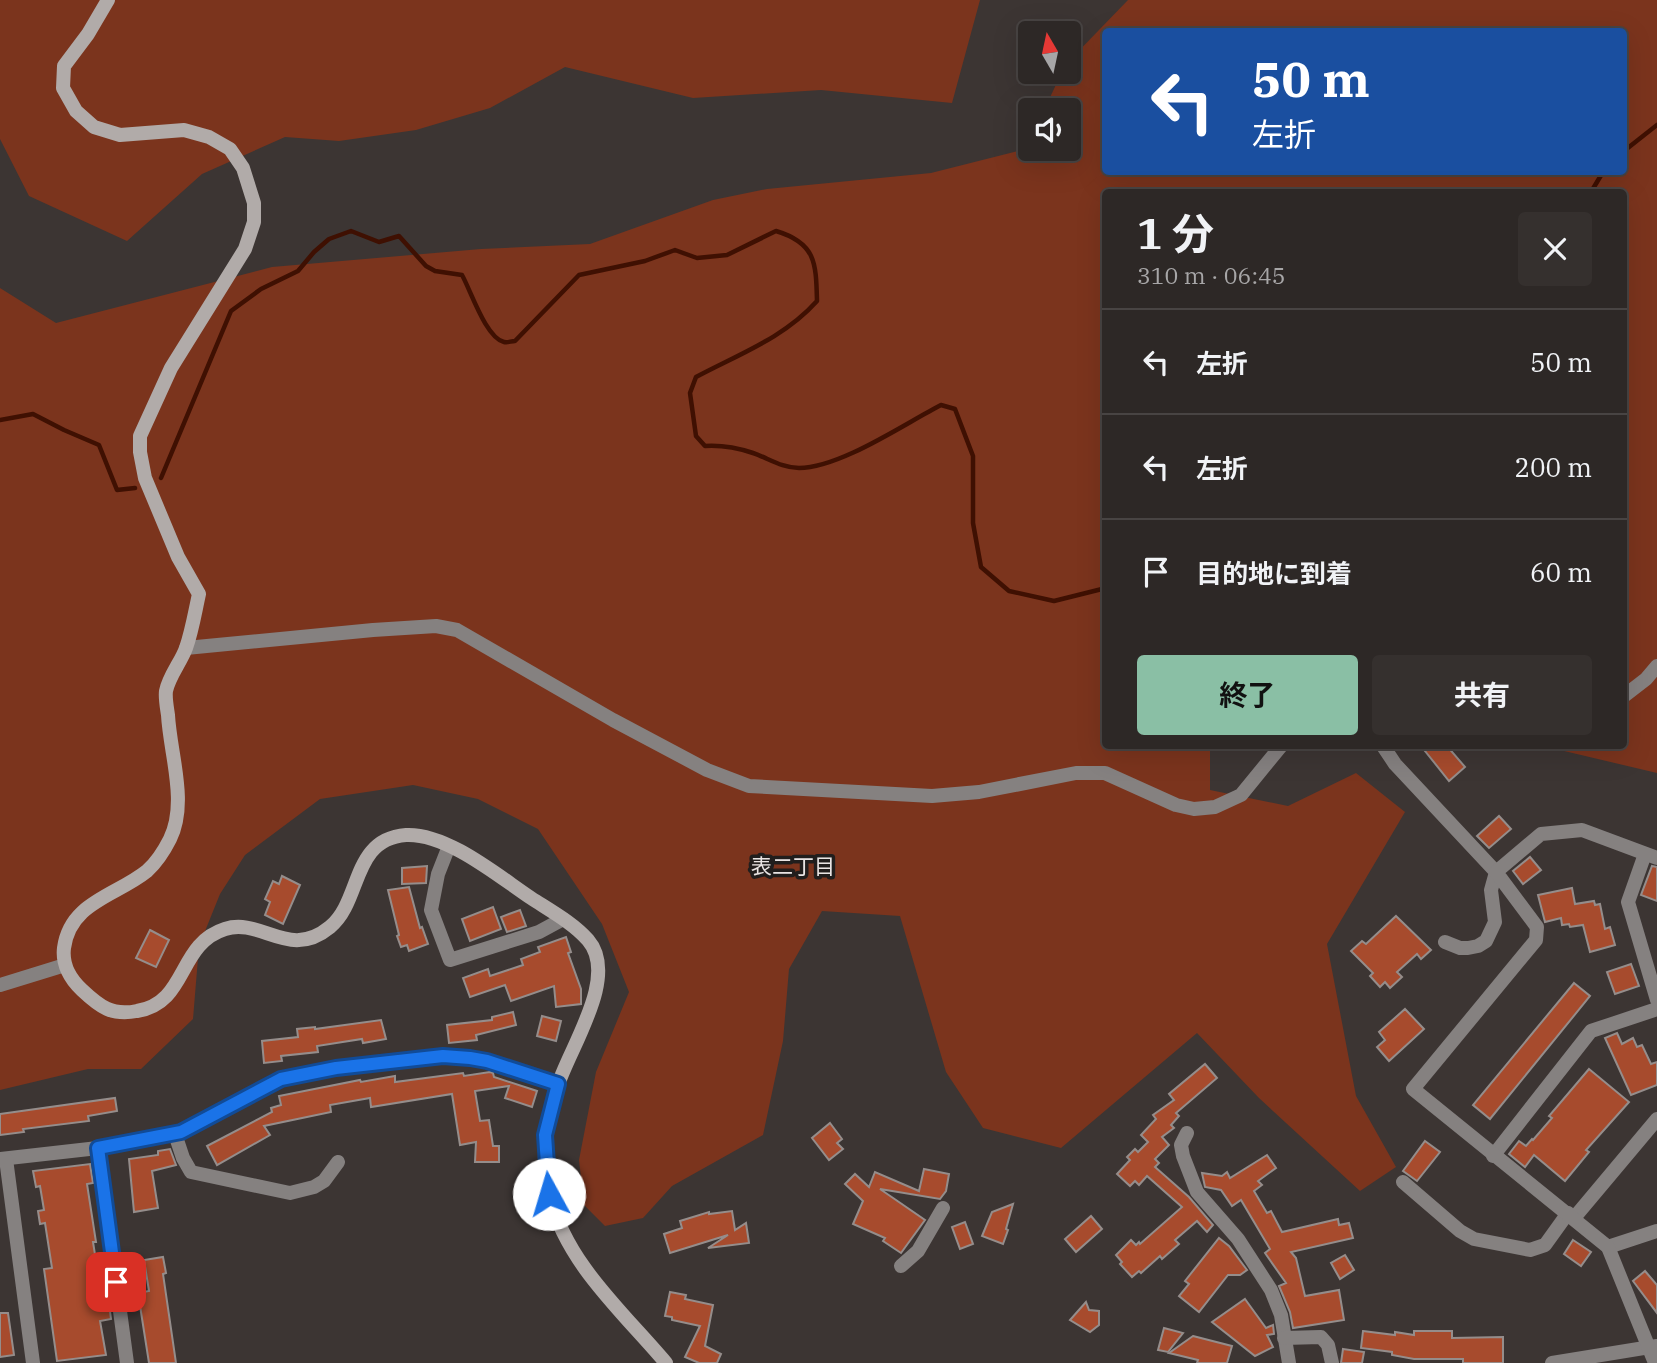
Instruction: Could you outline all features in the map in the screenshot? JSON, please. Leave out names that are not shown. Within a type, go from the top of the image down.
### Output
[{"type":"street","points":[[108,0],[88,34],[64,66],[63,88],[76,111],[94,127],[120,135],[184,130],[209,137],[230,149],[243,169],[254,203],[254,222],[245,249],[171,368],[140,436],[139,452],[145,478],[178,556],[199,594],[186,648],[166,691],[169,736],[177,779],[177,816],[172,835],[159,859],[145,873],[79,913],[67,937],[64,949],[65,965],[77,985],[107,1010],[118,1014],[142,1011],[168,996],[197,946],[219,931],[239,926],[292,941],[323,933],[340,918],[364,860],[384,843],[404,835],[418,836],[462,852],[563,919],[591,943],[597,955],[598,984],[579,1038],[558,1084],[545,1135],[549,1194],[568,1244],[581,1264],[666,1363]]},
{"type":"street","points":[[186,648],[373,630],[436,626],[457,630],[613,720],[707,770],[749,786],[932,796],[979,792],[1076,773],[1105,773],[1176,805],[1194,809],[1215,807],[1241,795],[1279,749]]},
{"type":"street","points":[[1627,694],[1657,666]]},
{"type":"street","points":[[1385,749],[1395,764],[1496,872],[1537,927],[1536,940],[1413,1089],[1608,1247],[1654,1347],[1655,1363]]},
{"type":"street","points":[[1445,942],[1468,948],[1486,941],[1495,922],[1491,890],[1496,872],[1541,834],[1582,830],[1651,856],[1628,902],[1657,1000]]},
{"type":"street","points":[[449,846],[438,874],[431,910],[450,960],[539,932],[563,919]]},
{"type":"street","points":[[0,985],[65,965]]},
{"type":"street","points":[[1493,1156],[1591,1031],[1657,1009]]},
{"type":"street","points":[[33,1363],[3,1159],[98,1148],[175,1134],[281,1079],[336,1068],[443,1056],[487,1061],[558,1084]]},
{"type":"street","points":[[1403,1182],[1460,1231],[1474,1239],[1530,1250],[1545,1245],[1657,1119]]},
{"type":"street","points":[[1187,1133],[1181,1145],[1197,1192],[1259,1268],[1277,1303],[1289,1363]]},
{"type":"street","points":[[175,1134],[191,1172],[290,1193],[314,1187],[324,1181],[338,1163]]},
{"type":"street","points":[[98,1148],[127,1363]]},
{"type":"street","points":[[901,1266],[918,1251],[943,1208]]},
{"type":"street","points":[[1608,1247],[1657,1231]]},
{"type":"street","points":[[1284,1338],[1321,1337],[1328,1345],[1332,1363]]},
{"type":"street","points":[[1552,1363],[1654,1347]]},
{"type":"shaded area","points":[[0,0],[980,0],[952,103],[821,90],[693,98],[565,67],[490,108],[416,130],[339,141],[285,137],[202,174],[127,241],[29,196],[0,139]]},
{"type":"shaded area","points":[[1128,0],[1657,0],[1657,773],[1556,749],[1627,749],[1627,189],[1102,189],[1102,749],[1210,749],[1210,790],[1288,806],[1356,773],[1405,812],[1327,944],[1356,1096],[1396,1167],[1360,1191],[1259,1098],[1197,1033],[1061,1148],[983,1128],[946,1072],[900,916],[822,911],[789,969],[783,1041],[763,1135],[672,1186],[643,1218],[605,1226],[584,1205],[579,1160],[596,1072],[629,992],[602,924],[538,829],[478,799],[413,785],[320,799],[245,855],[220,894],[199,946],[193,1019],[141,1069],[88,1069],[0,1090],[0,288],[56,323],[272,267],[481,249],[590,244],[713,200],[767,189],[931,173],[1018,151],[1018,161],[1081,161],[1081,98],[1050,98],[1056,84],[1082,84],[1082,48]]},
{"type":"building","points":[[1423,749],[1450,749],[1465,767],[1449,781]]},
{"type":"building","points":[[1499,816],[1511,829],[1489,848],[1477,836]]},
{"type":"building","points":[[1530,857],[1541,870],[1523,884],[1513,871]]},
{"type":"building","points":[[427,866],[426,883],[402,884],[402,868]]},
{"type":"building","points":[[1652,866],[1657,867],[1657,901],[1641,895]]},
{"type":"building","points":[[282,876],[300,885],[283,924],[265,915],[270,902],[265,899],[273,881],[279,884]]},
{"type":"building","points":[[409,887],[420,928],[422,927],[428,944],[409,951],[407,945],[401,947],[397,936],[399,935],[388,890]]},
{"type":"building","points":[[1572,888],[1575,904],[1594,901],[1595,905],[1600,904],[1605,929],[1610,927],[1615,945],[1590,952],[1583,925],[1562,925],[1561,918],[1545,922],[1538,895]]},
{"type":"building","points":[[493,907],[501,929],[470,941],[462,919]]},
{"type":"building","points":[[520,910],[526,926],[507,932],[501,917]]},
{"type":"building","points":[[1396,916],[1431,950],[1421,959],[1417,954],[1397,972],[1402,977],[1390,988],[1385,982],[1380,987],[1370,976],[1373,973],[1351,951],[1362,941],[1366,944]]},
{"type":"building","points":[[150,930],[169,940],[156,967],[136,958]]},
{"type":"building","points":[[566,937],[571,952],[568,953],[581,989],[581,1004],[556,1007],[554,986],[511,1001],[505,985],[470,997],[463,978],[488,969],[490,976],[523,965],[521,959],[540,952],[538,947]]},
{"type":"building","points":[[1631,964],[1639,986],[1615,994],[1607,972]]},
{"type":"building","points":[[1574,983],[1590,996],[1490,1119],[1473,1105]]},
{"type":"building","points":[[1405,1009],[1424,1029],[1389,1061],[1377,1047],[1385,1040],[1379,1032]]},
{"type":"building","points":[[513,1012],[516,1025],[476,1035],[477,1040],[449,1043],[447,1025],[492,1020],[492,1017]]},
{"type":"building","points":[[542,1016],[561,1021],[556,1041],[537,1036]]},
{"type":"building","points":[[381,1020],[386,1039],[363,1043],[362,1039],[317,1046],[318,1052],[281,1056],[282,1061],[264,1063],[262,1041],[298,1037],[297,1029]]},
{"type":"building","points":[[1617,1033],[1622,1044],[1633,1038],[1637,1047],[1642,1045],[1651,1064],[1657,1062],[1657,1085],[1631,1095],[1605,1038]]},
{"type":"building","points":[[1205,1064],[1217,1078],[1176,1113],[1179,1116],[1171,1125],[1174,1128],[1162,1137],[1169,1145],[1155,1159],[1159,1163],[1155,1167],[1189,1197],[1213,1225],[1207,1232],[1197,1221],[1175,1240],[1179,1244],[1162,1259],[1160,1256],[1141,1273],[1139,1271],[1132,1277],[1116,1255],[1131,1240],[1136,1245],[1139,1242],[1140,1244],[1182,1207],[1147,1176],[1139,1185],[1135,1181],[1130,1186],[1117,1174],[1130,1160],[1127,1157],[1135,1149],[1138,1152],[1148,1142],[1141,1135],[1156,1119],[1153,1115],[1174,1100],[1169,1094]]},
{"type":"building","points":[[1589,1069],[1629,1102],[1586,1150],[1589,1152],[1565,1181],[1534,1155],[1525,1167],[1509,1154],[1519,1141],[1526,1146],[1533,1140],[1552,1118],[1549,1116]]},
{"type":"building","points":[[490,1072],[494,1077],[537,1091],[532,1107],[505,1098],[509,1086],[475,1091],[480,1121],[489,1120],[493,1146],[499,1146],[499,1162],[475,1162],[476,1142],[460,1145],[452,1094],[371,1107],[370,1098],[330,1105],[331,1112],[264,1126],[270,1135],[217,1165],[207,1146],[272,1112],[271,1108],[281,1105],[279,1096],[395,1076],[395,1082]]},
{"type":"building","points":[[115,1098],[117,1111],[88,1116],[89,1121],[23,1129],[24,1132],[0,1135],[0,1114]]},
{"type":"building","points":[[830,1123],[842,1139],[837,1143],[843,1149],[829,1160],[812,1138]]},
{"type":"building","points":[[1425,1141],[1440,1152],[1417,1181],[1403,1171]]},
{"type":"building","points":[[170,1149],[176,1165],[152,1171],[158,1208],[134,1212],[129,1159],[158,1155],[158,1151]]},
{"type":"building","points":[[1267,1155],[1276,1168],[1258,1181],[1262,1185],[1254,1191],[1267,1213],[1271,1211],[1282,1232],[1338,1219],[1339,1225],[1349,1223],[1353,1238],[1291,1252],[1296,1258],[1305,1296],[1339,1290],[1344,1320],[1293,1328],[1290,1312],[1279,1286],[1286,1283],[1265,1253],[1270,1249],[1241,1200],[1232,1206],[1221,1190],[1205,1187],[1202,1173],[1222,1176],[1227,1172],[1230,1178]]},
{"type":"building","points":[[90,1164],[93,1183],[87,1184],[96,1242],[93,1242],[97,1267],[104,1266],[111,1319],[100,1321],[106,1355],[57,1361],[44,1269],[52,1268],[45,1223],[40,1224],[38,1211],[44,1210],[40,1186],[36,1187],[33,1171]]},
{"type":"building","points":[[924,1169],[949,1174],[946,1191],[940,1199],[880,1189],[925,1220],[901,1253],[883,1241],[885,1238],[853,1224],[863,1201],[845,1184],[855,1174],[869,1187],[875,1172],[919,1191]]},
{"type":"building","points":[[1013,1204],[1003,1244],[982,1236],[992,1212]]},
{"type":"building","points":[[732,1211],[735,1230],[746,1223],[749,1243],[708,1248],[728,1235],[670,1253],[664,1234],[682,1228],[680,1221],[709,1212]]},
{"type":"building","points":[[1091,1216],[1102,1229],[1076,1252],[1065,1239]]},
{"type":"building","points":[[965,1222],[973,1244],[960,1249],[952,1227]]},
{"type":"building","points":[[1219,1238],[1229,1246],[1247,1270],[1240,1275],[1228,1275],[1199,1312],[1179,1296],[1189,1284],[1185,1281]]},
{"type":"building","points":[[1573,1240],[1591,1252],[1581,1266],[1564,1254]]},
{"type":"building","points":[[1345,1255],[1354,1270],[1340,1279],[1331,1263]]},
{"type":"building","points":[[163,1257],[176,1363],[149,1363],[138,1293],[149,1291],[144,1260]]},
{"type":"building","points":[[1645,1271],[1657,1285],[1657,1313],[1633,1281]]},
{"type":"building","points":[[670,1292],[686,1295],[685,1299],[713,1305],[705,1346],[721,1354],[717,1363],[699,1363],[685,1357],[700,1326],[665,1316]]},
{"type":"building","points":[[1245,1299],[1266,1328],[1273,1325],[1274,1334],[1267,1335],[1273,1347],[1255,1356],[1212,1322]]},
{"type":"building","points":[[1086,1302],[1089,1310],[1099,1311],[1099,1325],[1090,1332],[1070,1320]]},
{"type":"building","points":[[0,1313],[8,1313],[14,1355],[0,1357]]},
{"type":"building","points":[[1164,1328],[1183,1333],[1168,1352],[1158,1350]]},
{"type":"building","points":[[1363,1331],[1414,1335],[1414,1331],[1452,1331],[1452,1338],[1503,1337],[1503,1363],[1463,1363],[1463,1359],[1414,1359],[1392,1355],[1392,1352],[1361,1348]]},
{"type":"building","points":[[1193,1336],[1232,1346],[1227,1363],[1197,1363],[1198,1360],[1169,1353]]},
{"type":"building","points":[[1343,1349],[1364,1352],[1362,1363],[1341,1363]]},
{"type":"waterway","points":[[1627,149],[1657,125]]},
{"type":"waterway","points":[[1593,189],[1601,175]]},
{"type":"waterway","points":[[161,478],[231,311],[261,289],[298,271],[329,239],[351,231],[379,242],[399,236],[426,266],[435,271],[462,275],[491,332],[497,339],[507,342],[515,341],[579,275],[645,261],[675,250],[697,258],[727,255],[776,231],[799,242],[811,256],[816,276],[817,301],[776,335],[696,377],[690,393],[696,436],[705,446],[741,450],[793,468],[815,466],[852,453],[941,405],[955,409],[973,456],[973,523],[981,567],[1009,591],[1054,601],[1102,589]]},
{"type":"waterway","points":[[0,420],[33,414],[99,445],[117,490],[135,488]]},
{"type":"district","name":"表二丁目","points":[[793,867]]},
{"type":"route","points":[[116,1282],[98,1148],[181,1132],[231,1103],[281,1079],[336,1068],[443,1056],[487,1061],[558,1084],[544,1147],[549,1194]]}]
